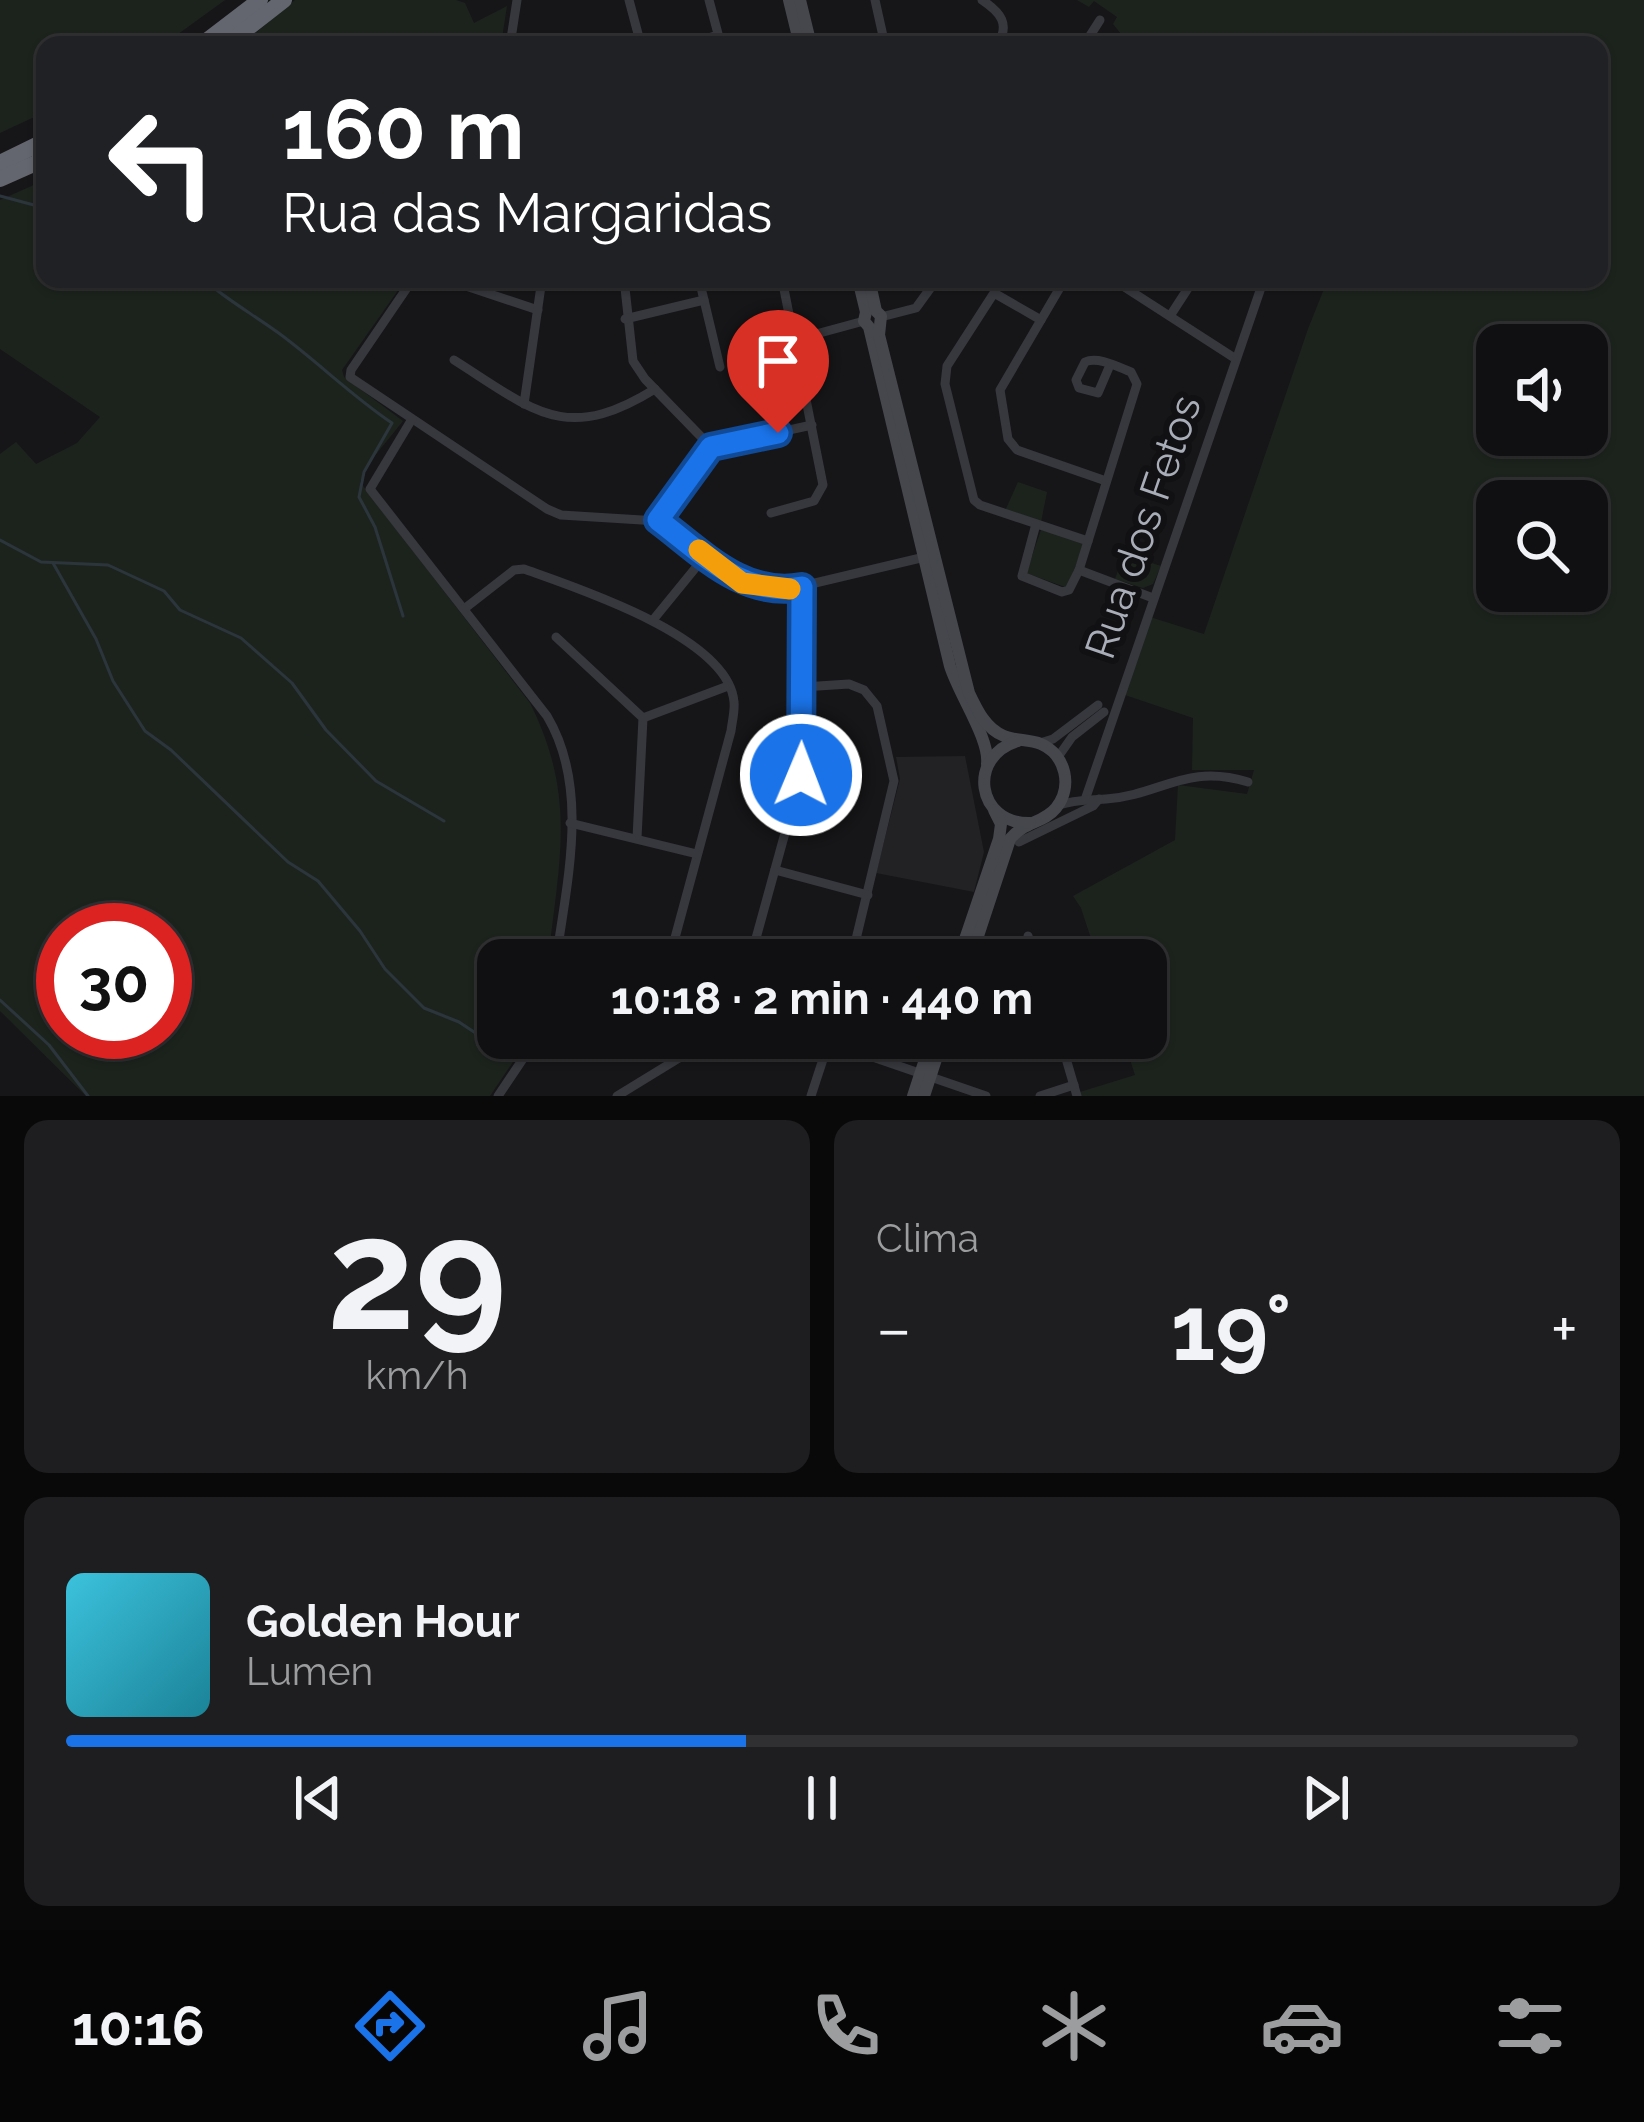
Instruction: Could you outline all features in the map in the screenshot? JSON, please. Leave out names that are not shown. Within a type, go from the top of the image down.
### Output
[{"type":"highway","points":[[213,36],[260,0]]},
{"type":"highway","points":[[238,36],[284,0]]},
{"type":"highway","points":[[0,163],[36,145]]},
{"type":"highway","points":[[0,179],[36,163]]},
{"type":"main road","points":[[790,0],[798,36]]},
{"type":"main road","points":[[800,0],[809,36]]},
{"type":"main road","points":[[861,288],[929,556],[977,711],[1004,736],[1032,741],[1058,757],[1066,781],[1059,805],[1010,839],[977,939]]},
{"type":"main road","points":[[869,288],[872,319]]},
{"type":"main road","points":[[929,556],[950,666],[988,750],[983,788],[1001,831],[965,939]]},
{"type":"main road","points":[[986,764],[1002,746],[1032,741]]},
{"type":"main road","points":[[994,810],[1011,821],[1031,823]]},
{"type":"main road","points":[[924,1096],[928,1059]]},
{"type":"main road","points":[[913,1096],[933,1059]]},
{"type":"street","points":[[511,36],[517,0]]},
{"type":"street","points":[[629,0],[639,36]]},
{"type":"street","points":[[710,0],[718,36]]},
{"type":"street","points":[[875,0],[883,36]]},
{"type":"street","points":[[982,0],[997,10],[1002,36]]},
{"type":"street","points":[[1090,36],[1100,20]]},
{"type":"street","points":[[407,288],[350,376],[561,515],[658,520],[742,583],[764,588],[802,587],[929,556]]},
{"type":"street","points":[[473,288],[538,310]]},
{"type":"street","points":[[524,404],[541,288]]},
{"type":"street","points":[[624,288],[633,361],[711,447]]},
{"type":"street","points":[[701,288],[720,367]]},
{"type":"street","points":[[771,513],[808,503],[821,493],[784,288]]},
{"type":"street","points":[[794,340],[920,304],[931,288]]},
{"type":"street","points":[[1060,288],[1000,390],[1008,439],[1017,450],[1106,481]]},
{"type":"street","points":[[1126,288],[1236,359]]},
{"type":"street","points":[[1169,316],[1188,288]]},
{"type":"street","name":"Rua dos Fetos","points":[[1086,797],[1261,288]]},
{"type":"street","points":[[1041,320],[994,293],[945,373],[974,500],[1088,541]]},
{"type":"street","points":[[625,319],[704,299]]},
{"type":"street","points":[[454,360],[550,416],[594,418],[624,408],[655,389]]},
{"type":"street","points":[[1036,524],[1020,569],[1023,578],[1065,592],[1072,588],[1079,570],[1137,384],[1131,373],[1110,364]]},
{"type":"street","points":[[412,419],[370,489],[547,716],[564,745],[572,784],[558,939]]},
{"type":"street","points":[[658,520],[711,447],[812,425]]},
{"type":"street","points":[[652,620],[706,555]]},
{"type":"street","points":[[464,609],[514,569],[524,569],[652,620],[710,659],[728,686],[735,699],[731,730],[675,939]]},
{"type":"street","points":[[1079,570],[1153,598]]},
{"type":"street","points":[[756,939],[801,775],[802,587]]},
{"type":"street","points":[[556,638],[643,718]]},
{"type":"street","points":[[802,687],[848,684],[863,690],[877,706],[894,781],[856,939]]},
{"type":"street","points":[[643,718],[728,686]]},
{"type":"street","name":"Rua dos Fetos","points":[[1032,741],[1053,739],[1101,709],[1058,757]]},
{"type":"street","points":[[637,838],[643,718]]},
{"type":"street","points":[[1059,805],[1216,774],[1247,782]]},
{"type":"street","points":[[1066,781],[1086,797]]},
{"type":"street","points":[[1019,842],[1083,812],[1099,799]]},
{"type":"street","points":[[570,824],[697,854]]},
{"type":"street","points":[[775,870],[868,895]]},
{"type":"street","points":[[498,1096],[523,1059]]},
{"type":"street","points":[[616,1096],[638,1086],[671,1059]]},
{"type":"street","points":[[812,1096],[824,1059]]},
{"type":"street","points":[[884,1059],[986,1096]]},
{"type":"street","points":[[1040,1096],[1076,1091],[1066,1059]]},
{"type":"shaded area","points":[[0,0],[225,0],[175,36],[36,36],[36,116],[0,133]]},
{"type":"shaded area","points":[[295,0],[456,0],[465,3],[474,23],[507,6],[502,36],[252,36]]},
{"type":"shaded area","points":[[1077,0],[1644,0],[1644,1096],[1081,1096],[1080,1092],[1135,1075],[1130,1059],[1167,1059],[1167,939],[1091,939],[1073,896],[1175,840],[1178,785],[1247,794],[1254,770],[1192,770],[1193,718],[1125,695],[1150,617],[1204,634],[1324,288],[1608,288],[1608,36],[1123,36],[1113,24],[1117,17],[1094,1],[1089,7]]},
{"type":"shaded area","points":[[36,184],[36,288],[400,288],[342,370],[344,377],[403,421],[360,482],[530,703],[545,737],[559,800],[560,860],[551,939],[477,939],[477,1059],[515,1059],[490,1096],[86,1096],[49,1059],[192,1059],[192,903],[36,903],[36,1047],[0,1011],[0,454],[16,442],[36,464],[77,443],[100,417],[0,349],[0,200]]},
{"type":"shaded area","points":[[1018,482],[1047,492],[1041,522],[1005,511]]},
{"type":"shaded area","points":[[1041,530],[1080,540],[1083,545],[1065,587],[1026,573]]},
{"type":"shaded area","points":[[1124,554],[1161,566],[1153,584],[1143,588],[1115,579]]},
{"type":"shaded area","points":[[965,756],[984,852],[974,892],[876,873],[900,779],[896,757]]},
{"type":"waterway","points":[[0,196],[36,206]]},
{"type":"waterway","points":[[214,288],[392,423],[364,472],[359,497],[375,527],[403,616]]},
{"type":"waterway","points":[[0,540],[41,562],[108,565],[164,591],[180,610],[241,638],[292,683],[326,730],[376,781],[444,821]]},
{"type":"waterway","points":[[53,563],[96,639],[113,681],[145,731],[288,862],[318,881],[385,969],[424,1008],[477,1034]]},
{"type":"waterway","points":[[0,1000],[49,1045],[88,1096]]},
{"type":"slow traffic","points":[[699,550],[742,583],[790,589]]},
{"type":"route","points":[[778,433],[711,447],[658,520],[742,583],[802,587],[801,775]]}]
